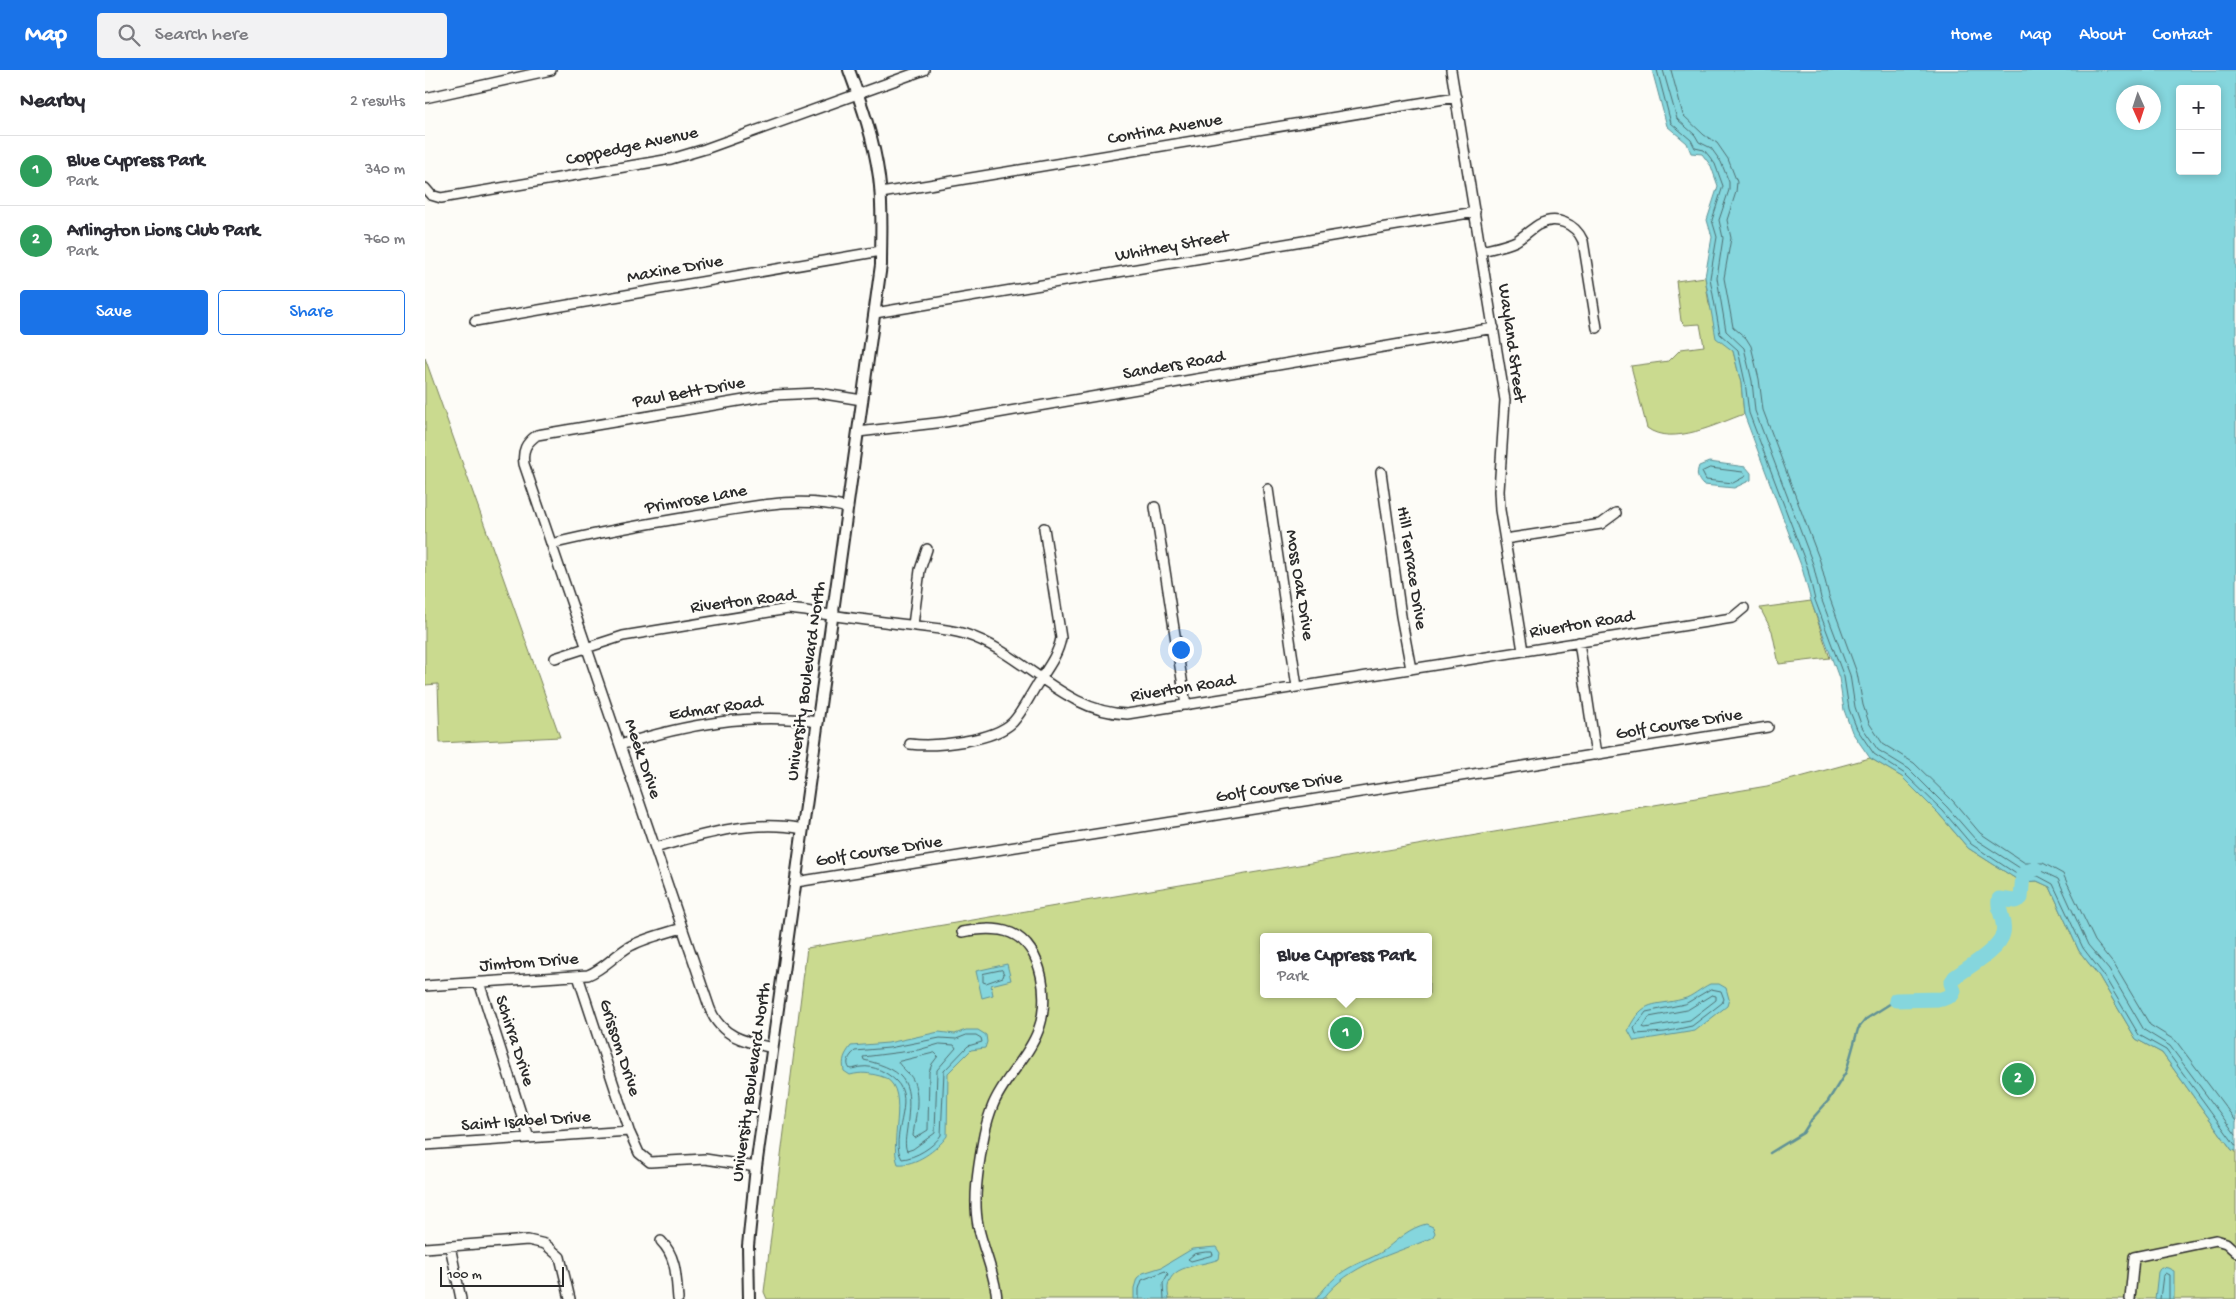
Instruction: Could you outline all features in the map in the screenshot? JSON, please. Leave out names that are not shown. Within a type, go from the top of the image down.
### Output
[{"type":"street","points":[[425,98],[551,70]]},
{"type":"street","name":"University Boulevard North","points":[[749,1299],[747,1246],[756,1167],[875,313],[881,251],[881,193],[873,142],[849,70]]},
{"type":"street","name":"Coppedge Avenue","points":[[426,190],[441,198],[671,159],[858,95],[924,70]]},
{"type":"street","name":"Wayland Street","points":[[1451,70],[1505,400],[1499,491],[1523,651]]},
{"type":"street","name":"Contina Avenue","points":[[881,193],[1456,97]]},
{"type":"street","name":"Whitney Street","points":[[875,313],[1475,212]]},
{"type":"street","points":[[1482,251],[1511,243],[1543,222],[1553,220],[1569,224],[1577,230],[1583,241],[1597,328]]},
{"type":"street","name":"Maxine Drive","points":[[475,321],[881,251]]},
{"type":"street","name":"Sanders Road","points":[[858,432],[945,422],[1494,328]]},
{"type":"street","name":"Paul Bett Drive","points":[[526,445],[537,435],[774,395],[818,394],[862,400]]},
{"type":"street","name":"Meek Drive","points":[[526,445],[523,453],[524,464],[709,1008],[716,1022],[739,1040],[773,1048]]},
{"type":"street","name":"Hill Terrace Drive","points":[[1381,472],[1401,616],[1411,669]]},
{"type":"street","name":"Moss Oak Drive","points":[[1268,489],[1297,687]]},
{"type":"street","name":"Primrose Lane","points":[[551,544],[670,520],[773,503],[813,502],[848,508]]},
{"type":"street","points":[[1155,506],[1186,705]]},
{"type":"street","points":[[1505,539],[1601,524],[1616,513]]},
{"type":"street","points":[[910,744],[935,745],[989,736],[1001,731],[1015,719],[1041,678],[1059,648],[1061,638],[1044,528]]},
{"type":"street","points":[[913,625],[920,570],[927,548]]},
{"type":"street","name":"Riverton Road","points":[[555,658],[641,632],[788,610],[944,629],[979,639],[1011,657],[1070,697],[1103,711],[1118,714],[1136,714],[1731,618],[1744,608]]},
{"type":"street","points":[[1579,642],[1596,755]]},
{"type":"street","name":"Edmar Road","points":[[620,745],[683,728],[739,719],[783,718],[818,722]]},
{"type":"street","name":"Golf Course Drive","points":[[796,882],[1768,727]]},
{"type":"street","points":[[655,848],[726,829],[746,826],[784,826],[803,829]]},
{"type":"street","name":"Jimtom Drive","points":[[425,986],[578,976],[595,972],[627,948],[643,940],[682,928]]},
{"type":"street","points":[[962,932],[991,929],[1012,934],[1032,953],[1043,980],[1045,998],[1044,1013],[1038,1032],[993,1104],[981,1154],[976,1189],[976,1211],[997,1299]]},
{"type":"street","name":"Grissom Drive","points":[[578,976],[629,1131],[639,1153],[650,1162],[705,1159],[756,1167]]},
{"type":"street","name":"Schirra Drive","points":[[479,982],[529,1138]]},
{"type":"street","name":"Saint Isabel Drive","points":[[425,1145],[629,1131]]},
{"type":"street","points":[[425,1248],[528,1240],[545,1244],[553,1248],[560,1257],[571,1299]]},
{"type":"street","points":[[2130,1299],[2134,1258],[2216,1240],[2227,1243],[2236,1252]]},
{"type":"street","points":[[661,1241],[674,1261],[678,1299]]},
{"type":"street","points":[[450,1246],[461,1299]]},
{"type":"green space","points":[[1705,277],[1709,304],[1733,351],[1741,383],[1744,414],[1695,432],[1669,435],[1657,433],[1647,428],[1631,366],[1669,361],[1681,349],[1704,346],[1700,324],[1685,325],[1681,321],[1676,281]]},
{"type":"green space","points":[[425,358],[560,737],[440,743],[438,684],[425,685]]},
{"type":"green space","points":[[1811,601],[1830,658],[1779,664],[1772,631],[1760,608]]},
{"type":"green space","points":[[1870,758],[1902,777],[1939,814],[1968,848],[2021,882],[2037,881],[2050,887],[2079,951],[2099,976],[2136,1039],[2162,1053],[2232,1150],[2236,1151],[2236,1299],[767,1299],[764,1292],[807,948],[1767,786]]},
{"type":"water","points":[[1652,70],[2236,70],[2236,1151],[2232,1150],[2162,1053],[2136,1039],[2099,976],[2079,951],[2050,887],[2037,881],[2021,882],[1968,848],[1939,814],[1902,777],[1870,758],[1852,732],[1844,710],[1839,678],[1811,601],[1802,568],[1744,414],[1741,383],[1733,351],[1716,338],[1705,277],[1712,237],[1707,220],[1718,186],[1711,166],[1702,154],[1691,153],[1687,143],[1667,126]]},
{"type":"water","points":[[1709,462],[1746,467],[1751,473],[1751,480],[1734,488],[1703,485],[1699,481],[1698,469],[1699,466]]},
{"type":"water","points":[[1007,964],[1011,980],[991,985],[993,995],[982,998],[976,971]]},
{"type":"water","points":[[1710,984],[1719,984],[1726,988],[1729,999],[1727,1006],[1695,1031],[1634,1041],[1628,1030],[1639,1013],[1645,1008],[1686,998]]},
{"type":"water","points":[[966,1030],[978,1030],[986,1035],[987,1042],[985,1048],[971,1050],[948,1073],[947,1136],[938,1147],[918,1160],[898,1164],[896,1141],[898,1101],[895,1090],[890,1081],[880,1076],[865,1073],[850,1075],[844,1071],[843,1061],[845,1055],[851,1046],[888,1043],[939,1032],[955,1034]]},
{"type":"water","points":[[1426,1224],[1433,1227],[1435,1233],[1432,1238],[1373,1261],[1346,1277],[1323,1299],[1316,1299],[1344,1271],[1379,1254],[1400,1237]]},
{"type":"water","points":[[1216,1247],[1220,1253],[1219,1259],[1183,1269],[1170,1279],[1168,1287],[1169,1299],[1134,1299],[1134,1288],[1137,1278],[1143,1273],[1162,1267],[1192,1249]]},
{"type":"water","points":[[2161,1267],[2174,1271],[2174,1299],[2155,1299],[2158,1272]]},
{"type":"waterway","points":[[1896,1000],[1942,999],[1952,995],[1954,991],[1951,983],[1955,977],[1990,951],[2001,939],[2004,929],[1999,899],[2015,901],[2021,898],[2023,874],[2035,869]]},
{"type":"waterway","points":[[1770,1153],[1803,1133],[1812,1119],[1828,1101],[1846,1072],[1858,1029],[1866,1019],[1896,1000]]},
{"type":"place","name":"Blue Cypress Park","points":[[1346,1033]]},
{"type":"place","name":"Arlington Lions Club Park","points":[[2018,1079]]}]
